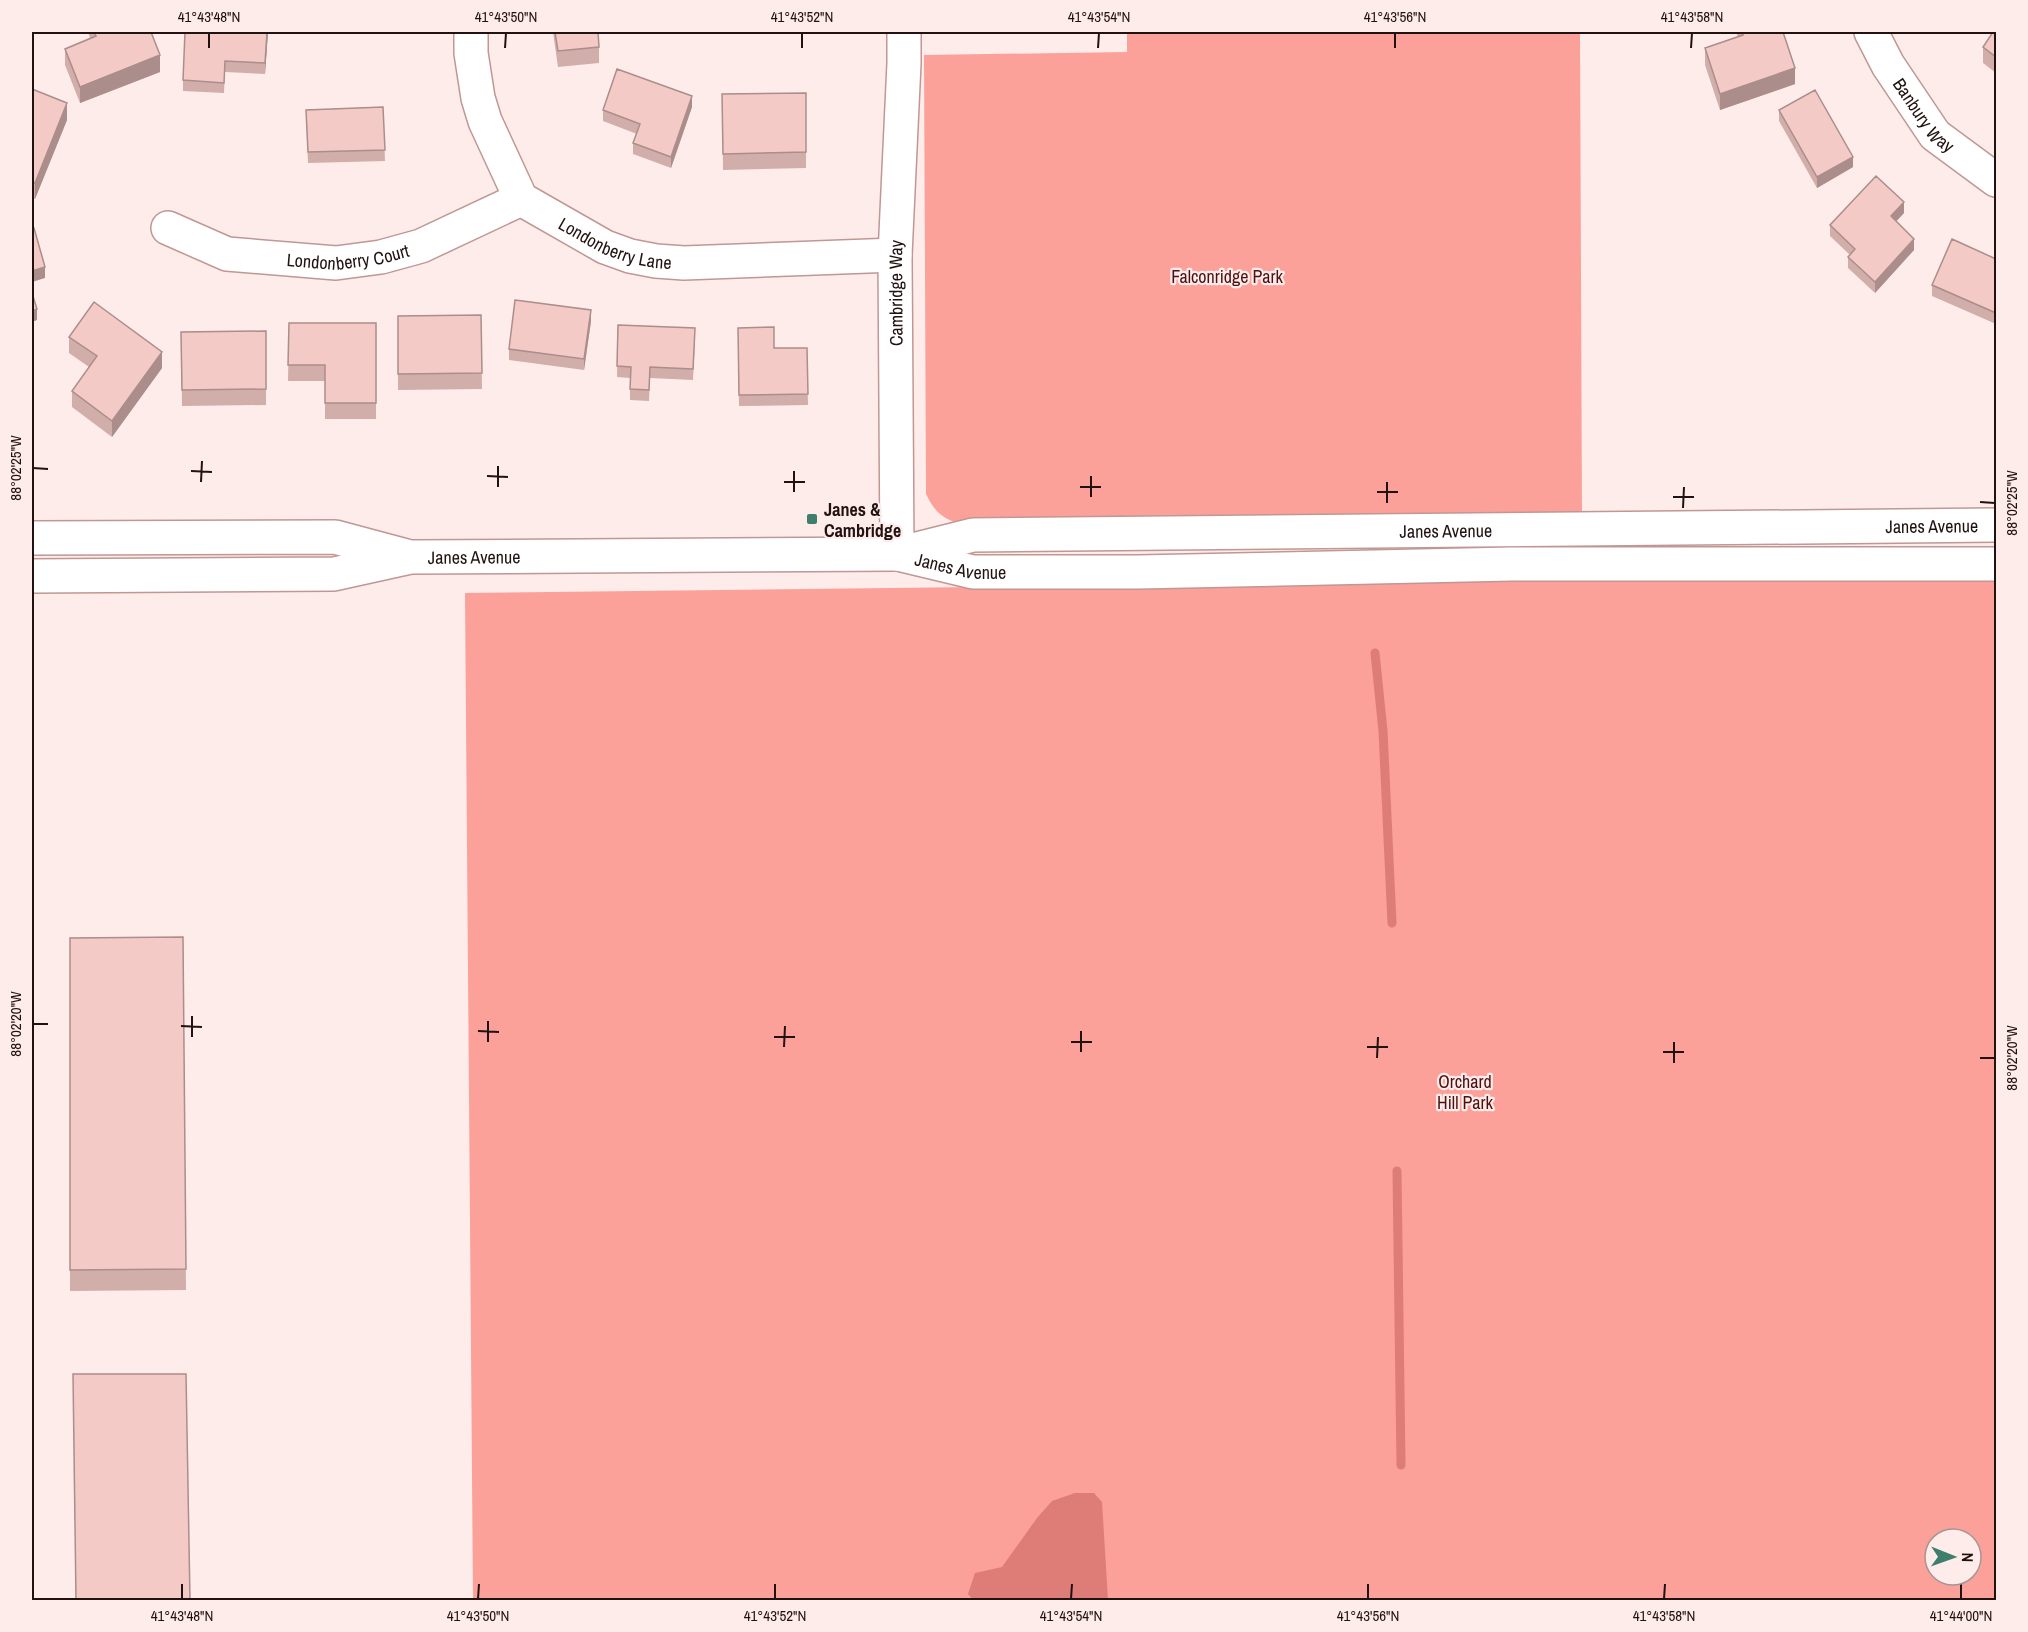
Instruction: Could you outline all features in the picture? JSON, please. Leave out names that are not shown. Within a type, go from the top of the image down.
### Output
[{"type":"street","points":[[471,32],[471,53],[478,98],[485,121],[521,199]]},
{"type":"street","name":"Cambridge Way","points":[[897,554],[895,255],[904,32]]},
{"type":"street","name":"Banbury Way","points":[[1871,32],[1888,65],[1935,135],[1996,180]]},
{"type":"street","name":"Londonberry Court","points":[[168,228],[227,254],[336,262],[381,257],[421,246],[521,199]]},
{"type":"street","name":"Londonberry Lane","points":[[521,199],[605,247],[630,256],[656,261],[684,263],[895,255]]},
{"type":"street","name":"Janes Avenue","points":[[897,554],[973,535],[1996,525]]},
{"type":"street","name":"Janes Avenue","points":[[32,538],[335,537],[411,557]]},
{"type":"street","name":"Janes Avenue","points":[[32,576],[334,574],[411,557],[897,554],[973,572],[1522,564],[1996,564]]},
{"type":"green space","name":"Falconridge Park","points":[[1127,32],[1580,32],[1582,515],[963,525],[937,511],[926,494],[924,55],[1127,52]]},
{"type":"green space","name":"Orchard Hill Park","points":[[1564,580],[1996,582],[1996,1600],[473,1600],[465,593]]},
{"type":"shaded area","points":[[1075,1493],[1094,1493],[1102,1502],[1108,1600],[973,1600],[968,1594],[975,1573],[1002,1567],[1052,1501]]},
{"type":"building","points":[[94,32],[151,32],[160,55],[80,87],[65,49],[96,36]]},
{"type":"building","points":[[185,32],[267,32],[265,63],[225,61],[224,83],[183,80]]},
{"type":"building","points":[[555,32],[598,32],[599,47],[558,51]]},
{"type":"building","points":[[1741,32],[1783,32],[1795,68],[1720,94],[1705,48],[1743,35]]},
{"type":"building","points":[[1993,32],[1996,32],[1996,57],[1983,47]]},
{"type":"building","points":[[617,69],[692,96],[671,157],[633,143],[640,124],[603,110]]},
{"type":"building","points":[[32,89],[67,103],[35,183],[32,181]]},
{"type":"building","points":[[1815,90],[1853,157],[1817,177],[1779,110]]},
{"type":"building","points":[[806,93],[806,152],[723,154],[722,94]]},
{"type":"building","points":[[383,107],[385,150],[308,152],[306,110]]},
{"type":"building","points":[[1876,176],[1904,202],[1891,216],[1914,239],[1875,282],[1848,257],[1855,249],[1830,225]]},
{"type":"building","points":[[34,228],[45,267],[32,271],[32,229]]},
{"type":"building","points":[[1952,239],[1996,259],[1996,313],[1932,285]]},
{"type":"building","points":[[32,293],[37,309],[32,311]]},
{"type":"building","points":[[515,300],[591,310],[584,359],[509,349]]},
{"type":"building","points":[[94,302],[162,352],[112,421],[72,391],[97,356],[69,337]]},
{"type":"building","points":[[481,315],[482,373],[398,374],[398,316]]},
{"type":"building","points":[[289,323],[376,323],[376,403],[325,403],[325,365],[288,365]]},
{"type":"building","points":[[618,325],[695,328],[693,369],[650,367],[649,390],[630,389],[631,367],[617,366]]},
{"type":"building","points":[[774,327],[774,348],[807,348],[808,394],[739,395],[738,328]]},
{"type":"building","points":[[266,331],[266,389],[182,390],[181,332]]},
{"type":"building","points":[[183,937],[186,1269],[70,1270],[70,938]]},
{"type":"building","points":[[73,1374],[186,1374],[190,1600],[76,1600]]},
{"type":"waterway","points":[[1375,653],[1383,731],[1392,923]]},
{"type":"waterway","points":[[1397,1171],[1401,1465]]},
{"type":"place","name":"Janes & Cambridge","points":[[812,519]]}]
